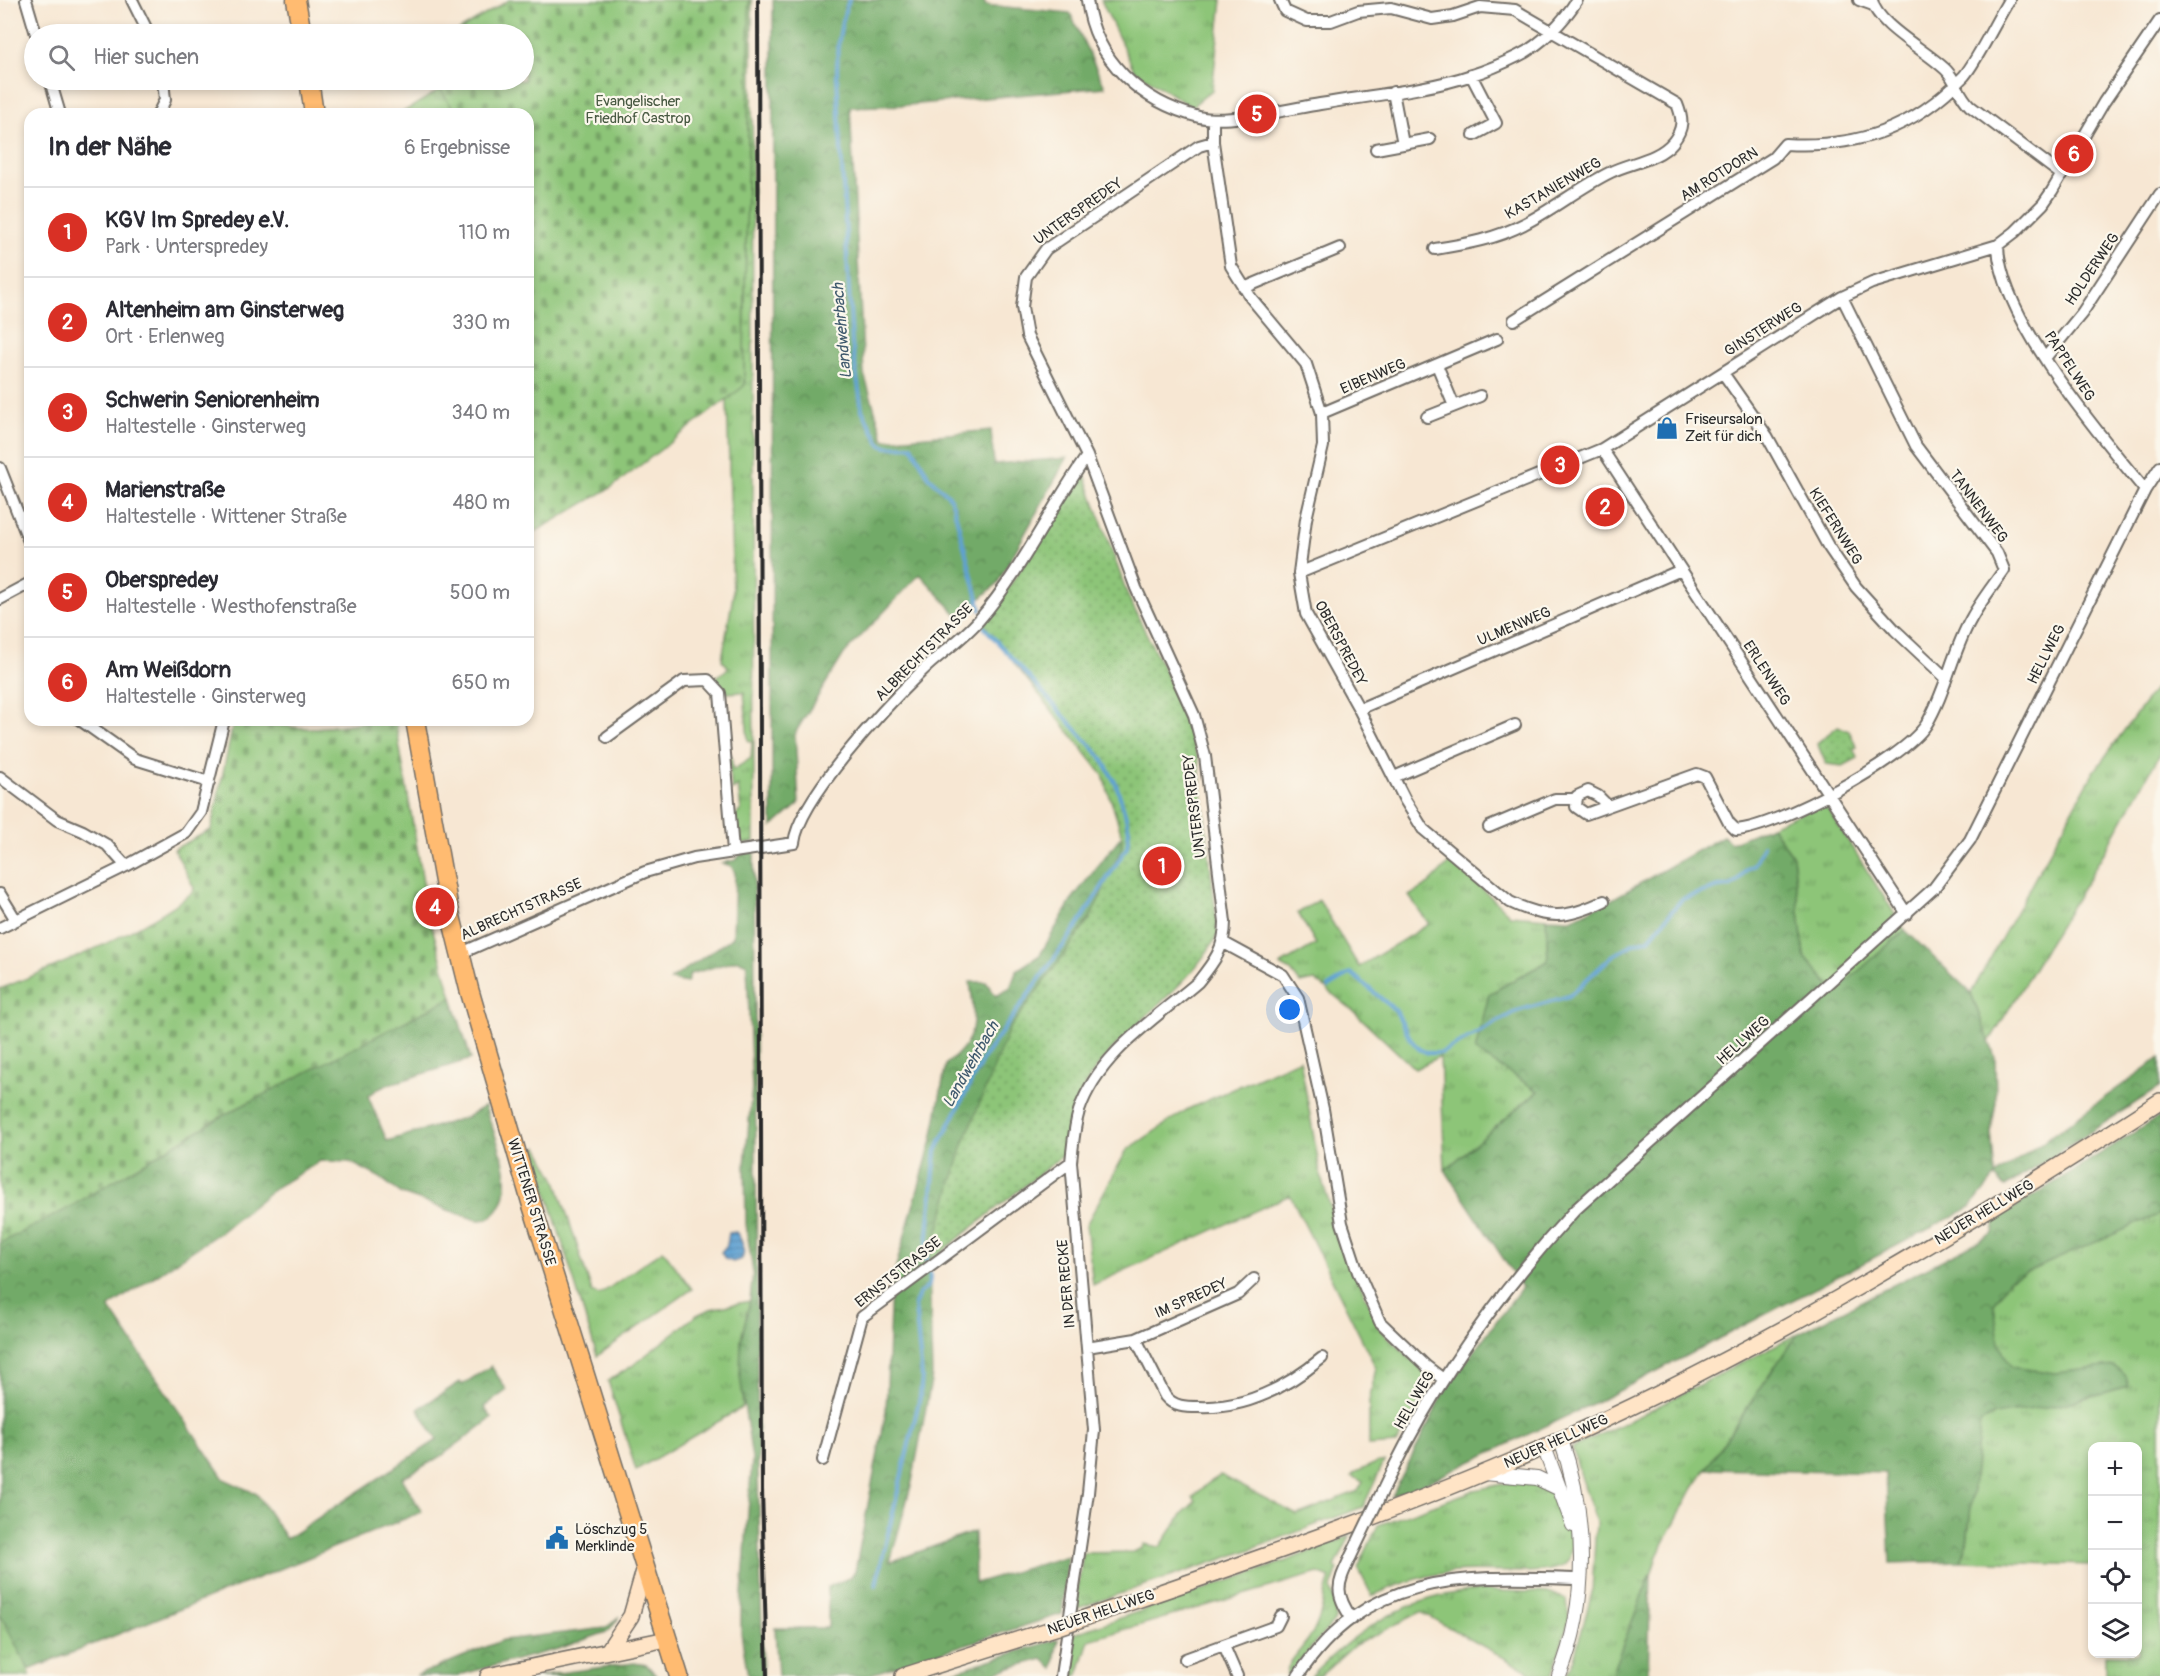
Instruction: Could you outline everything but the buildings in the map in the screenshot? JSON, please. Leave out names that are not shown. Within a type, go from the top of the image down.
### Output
[{"type":"main road","points":[[296,0],[300,24]]},
{"type":"main road","points":[[310,90],[313,108]]},
{"type":"main road","name":"WITTENER STRASSE","points":[[416,726],[459,954],[528,1191],[678,1676]]},
{"type":"main road","name":"NEUER HELLWEG","points":[[903,1676],[1076,1621],[1366,1519],[1561,1440],[1659,1394],[1908,1258],[2008,1199],[2160,1101]]},
{"type":"main road","points":[[609,1648],[631,1616],[645,1567]]},
{"type":"main road","points":[[488,1676],[609,1648],[667,1639]]},
{"type":"street","points":[[26,0],[33,24]]},
{"type":"street","points":[[132,0],[145,24]]},
{"type":"street","points":[[1088,0],[1089,16],[1101,41],[1127,81],[1138,90],[1179,110],[1213,119],[1393,92],[1471,75],[1521,55],[1550,33],[1577,0]]},
{"type":"street","points":[[1280,0],[1285,11],[1307,21],[1330,21],[1357,5],[1391,8],[1432,19],[1453,16],[1480,3],[1515,10],[1550,33]]},
{"type":"street","points":[[1859,0],[1873,2],[1882,18],[1948,71],[1959,95],[1970,106],[2062,175]]},
{"type":"street","name":"AM ROTDORN","points":[[1514,320],[1773,158],[1785,144],[1823,146],[1871,137],[1901,124],[1936,100],[1964,75],[2008,0]]},
{"type":"street","name":"GINSTERWEG","points":[[1299,573],[1602,448],[1842,297],[1872,283],[1998,245],[2043,204],[2104,102],[2160,20]]},
{"type":"street","name":"KASTANIENWEG","points":[[1435,249],[1466,245],[1525,224],[1605,175],[1653,157],[1672,144],[1682,129],[1683,119],[1677,104],[1550,33]]},
{"type":"street","points":[[1471,75],[1496,123],[1474,135]]},
{"type":"street","points":[[53,90],[58,108]]},
{"type":"street","points":[[161,108],[165,100],[164,90]]},
{"type":"street","points":[[1393,92],[1403,144]]},
{"type":"street","name":"OBERSPREDEY","points":[[1213,119],[1213,142],[1229,256],[1244,288],[1305,364],[1322,413],[1323,446],[1305,519],[1299,573],[1306,614],[1423,829],[1510,902],[1545,916],[1566,916],[1604,900]]},
{"type":"street","points":[[1376,149],[1430,139]]},
{"type":"street","name":"UNTERSPREDEY","points":[[1213,142],[1199,146],[1046,249],[1026,277],[1022,307],[1027,336],[1087,456],[1136,588],[1190,703],[1200,734],[1205,756],[1216,863],[1223,899],[1224,943]]},
{"type":"street","name":"HOLDERWEG","points":[[2045,358],[2082,313],[2160,194]]},
{"type":"street","name":"PAPPELWEG","points":[[1998,245],[1998,261],[2014,305],[2045,358],[2090,424],[2145,490]]},
{"type":"street","points":[[1244,288],[1340,248]]},
{"type":"street","name":"TANNENWEG","points":[[1577,799],[1576,807],[1586,814],[1697,774],[1705,777],[1729,823],[1736,830],[1746,830],[1762,826],[1830,794],[1911,741],[1925,726],[1970,620],[2004,570],[1997,553],[1916,446],[1891,400],[1842,297]]},
{"type":"street","name":"EIBENWEG","points":[[1322,413],[1497,339]]},
{"type":"street","points":[[1437,365],[1454,406]]},
{"type":"street","name":"KIEFERNWEG","points":[[1723,373],[1767,436],[1828,546],[1856,587],[1895,630],[1946,678]]},
{"type":"street","points":[[1427,417],[1480,396]]},
{"type":"street","name":"ERLENWEG","points":[[1602,448],[1830,794],[1906,914]]},
{"type":"street","name":"ALBRECHTSTRASSE","points":[[459,954],[625,879],[667,864],[733,851],[794,843],[795,833],[805,812],[862,737],[920,672],[978,622],[1017,572],[1064,489],[1087,456]]},
{"type":"street","name":"HELLWEG","points":[[1352,1619],[1340,1600],[1338,1590],[1351,1556],[1392,1471],[1443,1379],[1501,1294],[1575,1210],[1934,888],[1970,840],[2145,490],[2160,467]]},
{"type":"street","points":[[0,468],[24,529]]},
{"type":"street","name":"ULMENWEG","points":[[1359,710],[1681,570]]},
{"type":"street","points":[[0,599],[24,586]]},
{"type":"street","points":[[607,737],[684,681],[708,680],[720,693],[733,851]]},
{"type":"street","points":[[1394,777],[1515,725]]},
{"type":"street","points":[[88,726],[135,759],[209,782]]},
{"type":"street","points":[[0,928],[126,866],[186,833],[201,812],[223,726]]},
{"type":"street","points":[[0,777],[57,820],[107,845],[126,866]]},
{"type":"street","points":[[1489,827],[1555,800],[1577,799],[1577,796],[1588,791],[1598,796],[1607,805]]},
{"type":"street","points":[[0,894],[16,920]]},
{"type":"street","points":[[1224,943],[1283,975],[1298,998],[1323,1109],[1342,1223],[1358,1272],[1380,1322],[1443,1379]]},
{"type":"street","name":"IN DER RECKE","points":[[1061,1676],[1092,1462],[1094,1407],[1071,1162],[1079,1112],[1096,1079],[1132,1036],[1197,982],[1224,943]]},
{"type":"street","name":"ERNSTSTRASSE","points":[[822,1460],[862,1317],[1071,1162]]},
{"type":"street","name":"IM SPREDEY","points":[[1087,1347],[1136,1339],[1238,1294],[1254,1279]]},
{"type":"street","points":[[1136,1339],[1165,1396],[1179,1406],[1223,1407],[1242,1404],[1305,1372],[1322,1358]]},
{"type":"street","points":[[1559,1676],[1572,1634],[1580,1579],[1577,1493],[1561,1440]]},
{"type":"street","points":[[1544,1447],[1579,1544]]},
{"type":"street","points":[[1484,1473],[1537,1478],[1560,1488]]},
{"type":"street","points":[[1298,1676],[1327,1638],[1352,1619],[1374,1605],[1424,1585],[1485,1577],[1580,1579]]},
{"type":"street","points":[[1185,1659],[1276,1626],[1281,1616]]},
{"type":"street","points":[[1224,1646],[1237,1676]]},
{"type":"green space","name":"Evangelischer Friedhof Castrop","points":[[509,0],[749,0],[744,386],[612,487],[534,532],[534,108],[452,108],[441,90],[534,90],[534,24],[469,24]]},
{"type":"green space","points":[[749,0],[752,0],[754,842],[741,844],[736,842],[734,817],[741,810],[738,786],[732,790],[728,757],[731,755],[733,770],[751,758],[752,742],[748,740],[744,692],[724,693],[714,679],[729,668],[722,660],[733,596],[727,399],[744,386]]},
{"type":"green space","points":[[773,0],[984,0],[985,5],[1070,13],[1105,87],[908,105],[850,107],[864,374],[884,440],[991,430],[994,464],[1067,458],[997,584],[959,617],[920,574],[844,654],[795,733],[799,804],[772,827]]},
{"type":"green space","points":[[1101,0],[1222,0],[1212,90],[1191,107],[1134,70]]},
{"type":"green space","points":[[442,90],[452,108],[410,108]]},
{"type":"green space","points":[[1085,475],[1128,596],[1169,680],[1198,757],[1218,934],[1203,958],[1185,979],[1124,1036],[1090,1078],[1075,1108],[1067,1152],[929,1262],[963,1145],[1009,1029],[1090,919],[1122,847],[1122,835],[1103,775],[984,625]]},
{"type":"green space","points":[[2160,681],[2160,754],[2105,851],[1989,1042],[1971,993],[2094,772]]},
{"type":"green space","points":[[233,726],[303,728],[396,726],[429,917],[452,997],[224,1115],[65,1210],[0,1243],[0,989],[126,934],[193,892],[194,888],[174,849],[211,830]]},
{"type":"green space","points":[[1838,726],[1849,731],[1857,747],[1853,749],[1858,758],[1843,766],[1826,764],[1817,743]]},
{"type":"green space","points":[[1824,803],[1905,930],[1836,992],[1804,956],[1793,856],[1771,826]]},
{"type":"green space","points":[[1771,826],[1793,856],[1804,956],[1835,992],[1905,930],[1971,993],[1995,1057],[1996,1102],[1991,1131],[1995,1176],[2160,1058],[2160,1087],[2005,1187],[1995,1177],[1971,1207],[1611,1395],[1426,1483],[1392,1496],[1447,1387],[1522,1287],[1445,1170],[1538,1091],[1475,1051],[1489,994],[1548,961],[1546,918],[1571,919],[1609,901],[1723,836],[1731,843]]},
{"type":"green space","points":[[1122,835],[1122,847],[1111,877],[1090,919],[1009,1029],[929,1262],[932,1376],[912,1482],[890,1562],[974,1532],[975,1583],[1068,1556],[1062,1614],[865,1676],[778,1676],[775,1628],[828,1628],[828,1587],[851,1577],[855,1571],[886,1412],[891,1284],[932,1140],[946,1064],[964,1046],[972,1028],[973,1007],[970,982],[986,982],[996,996],[1010,988],[1017,970],[1040,955],[1073,898]]},
{"type":"green space","points":[[754,851],[758,1472],[763,1676],[748,1676],[741,1633],[752,1459],[740,1376],[741,1340],[750,1301],[753,1272],[746,1224],[745,1165],[752,1088],[747,964],[738,960],[690,974],[687,983],[670,980],[733,937],[735,873],[731,866],[722,863],[736,860],[741,854]]},
{"type":"green space","points":[[1452,860],[1510,915],[1546,918],[1548,961],[1489,994],[1538,1091],[1445,1170],[1440,1056],[1415,1069],[1350,1008],[1315,980],[1300,983],[1291,971],[1280,965],[1316,944],[1298,913],[1319,900],[1359,967],[1429,924],[1409,896],[1429,884]]},
{"type":"green space","points":[[452,997],[471,1059],[381,1087],[368,1096],[387,1141],[467,1117],[485,1106],[503,1159],[506,1186],[504,1198],[493,1216],[484,1220],[474,1219],[402,1194],[379,1177],[350,1162],[320,1161],[275,1188],[222,1231],[109,1307],[224,1479],[257,1494],[286,1539],[437,1440],[418,1409],[460,1382],[462,1385],[491,1366],[507,1390],[484,1407],[492,1418],[440,1457],[402,1478],[422,1512],[29,1670],[0,1614],[0,1243],[65,1209],[224,1115]]},
{"type":"green space","points":[[1300,1059],[1321,1177],[1341,1241],[1381,1330],[1432,1379],[1396,1444],[1369,1446],[1369,1401],[1376,1368],[1290,1195],[1093,1285],[1086,1225],[1127,1150],[1188,1109]]},
{"type":"green space","points":[[2160,1116],[2160,1214],[2009,1280],[1994,1304],[1999,1343],[2011,1367],[2055,1373],[2114,1366],[2126,1376],[2129,1386],[2060,1405],[1994,1415],[1980,1423],[1967,1544],[1961,1561],[1890,1563],[1886,1473],[1706,1469],[1797,1334],[1993,1234],[1995,1220]]},
{"type":"green space","points":[[2160,1119],[2160,1676],[2106,1676],[2106,1658],[2142,1658],[2142,1442],[2088,1442],[2088,1565],[1961,1561],[1967,1544],[1999,1230]]},
{"type":"green space","points":[[538,1147],[556,1180],[592,1292],[599,1295],[663,1250],[692,1289],[597,1356],[534,1150]]},
{"type":"green space","points":[[750,1301],[741,1340],[743,1407],[636,1470],[608,1381],[632,1366],[697,1315],[710,1309]]},
{"type":"green space","points":[[1797,1334],[1693,1488],[1657,1556],[1643,1601],[1613,1670],[1613,1676],[1566,1676],[1572,1665],[1592,1593],[1596,1522],[1572,1448]]},
{"type":"green space","points":[[1378,1462],[1384,1462],[1363,1507],[1249,1550],[1075,1609],[1083,1553],[1133,1552],[1142,1548],[1144,1544],[1160,1547],[1183,1513],[1196,1501],[1193,1497],[1221,1475],[1297,1515],[1358,1491],[1363,1482],[1352,1476],[1354,1473]]},
{"type":"green space","points":[[1516,1481],[1534,1483],[1551,1490],[1562,1504],[1572,1538],[1569,1558],[1564,1565],[1544,1571],[1444,1573],[1413,1580],[1372,1596],[1358,1568],[1378,1525],[1475,1490]]},
{"type":"green space","points":[[1350,1536],[1335,1567],[1338,1569],[1331,1588],[1336,1607],[1335,1620],[1287,1676],[1288,1667],[1310,1637],[1320,1616],[1330,1578],[1318,1573],[1089,1640],[1078,1675],[1068,1676],[1073,1634],[1281,1563]]},
{"type":"green space","points":[[1651,1573],[1648,1676],[1613,1676],[1613,1670]]},
{"type":"green space","points":[[1481,1590],[1551,1593],[1567,1600],[1569,1620],[1552,1676],[1537,1676],[1421,1612],[1355,1645],[1320,1676],[1311,1676],[1348,1642],[1388,1616],[1431,1599]]},
{"type":"green space","points":[[0,1614],[29,1670],[31,1676],[0,1676]]},
{"type":"green space","points":[[620,1616],[609,1631],[558,1649],[455,1676],[416,1676],[503,1640],[606,1628]]},
{"type":"green space","points":[[1058,1639],[1053,1669],[1043,1659],[981,1676],[939,1676]]},
{"type":"green space","points":[[634,1663],[647,1665],[657,1676],[537,1676]]},
{"type":"water","points":[[736,1232],[742,1241],[744,1252],[742,1259],[733,1262],[725,1259],[721,1252],[727,1245],[729,1233]]},
{"type":"waterway","name":"Landwehrbach","points":[[849,0],[839,38],[837,77],[852,344],[862,410],[880,444],[886,447],[912,446],[929,477],[949,496],[981,610]]},
{"type":"waterway","name":"Landwehrbach","points":[[876,1585],[920,1397],[922,1377],[915,1305],[919,1294],[929,1285],[930,1278],[926,1254],[936,1151],[984,1057],[1078,925],[1127,847],[1129,830],[1116,784],[1101,757],[984,627]]},
{"type":"waterway","points":[[1328,987],[1351,973],[1396,1011],[1411,1040],[1419,1049],[1428,1053],[1441,1053],[1517,1011],[1569,996],[1612,956],[1633,944],[1649,939],[1682,899],[1719,887],[1731,886],[1738,881],[1746,870],[1754,865],[1763,846]]},
{"type":"railway","points":[[758,0],[762,1489],[767,1676]]},
{"type":"place","name":"Oberspredey","points":[[1257,114]]},
{"type":"place","name":"Am Weißdorn","points":[[2074,154]]},
{"type":"place","name":"Friseursalon Zeit für dich","points":[[1667,428]]},
{"type":"place","name":"Schwerin Seniorenheim","points":[[1560,465]]},
{"type":"place","name":"Altenheim am Ginsterweg","points":[[1605,507]]},
{"type":"place","name":"KGV Im Spredey e.V.","points":[[1162,866]]},
{"type":"place","name":"Marienstraße","points":[[435,907]]},
{"type":"place","name":"Löschzug 5 Merklinde","points":[[557,1538]]}]
